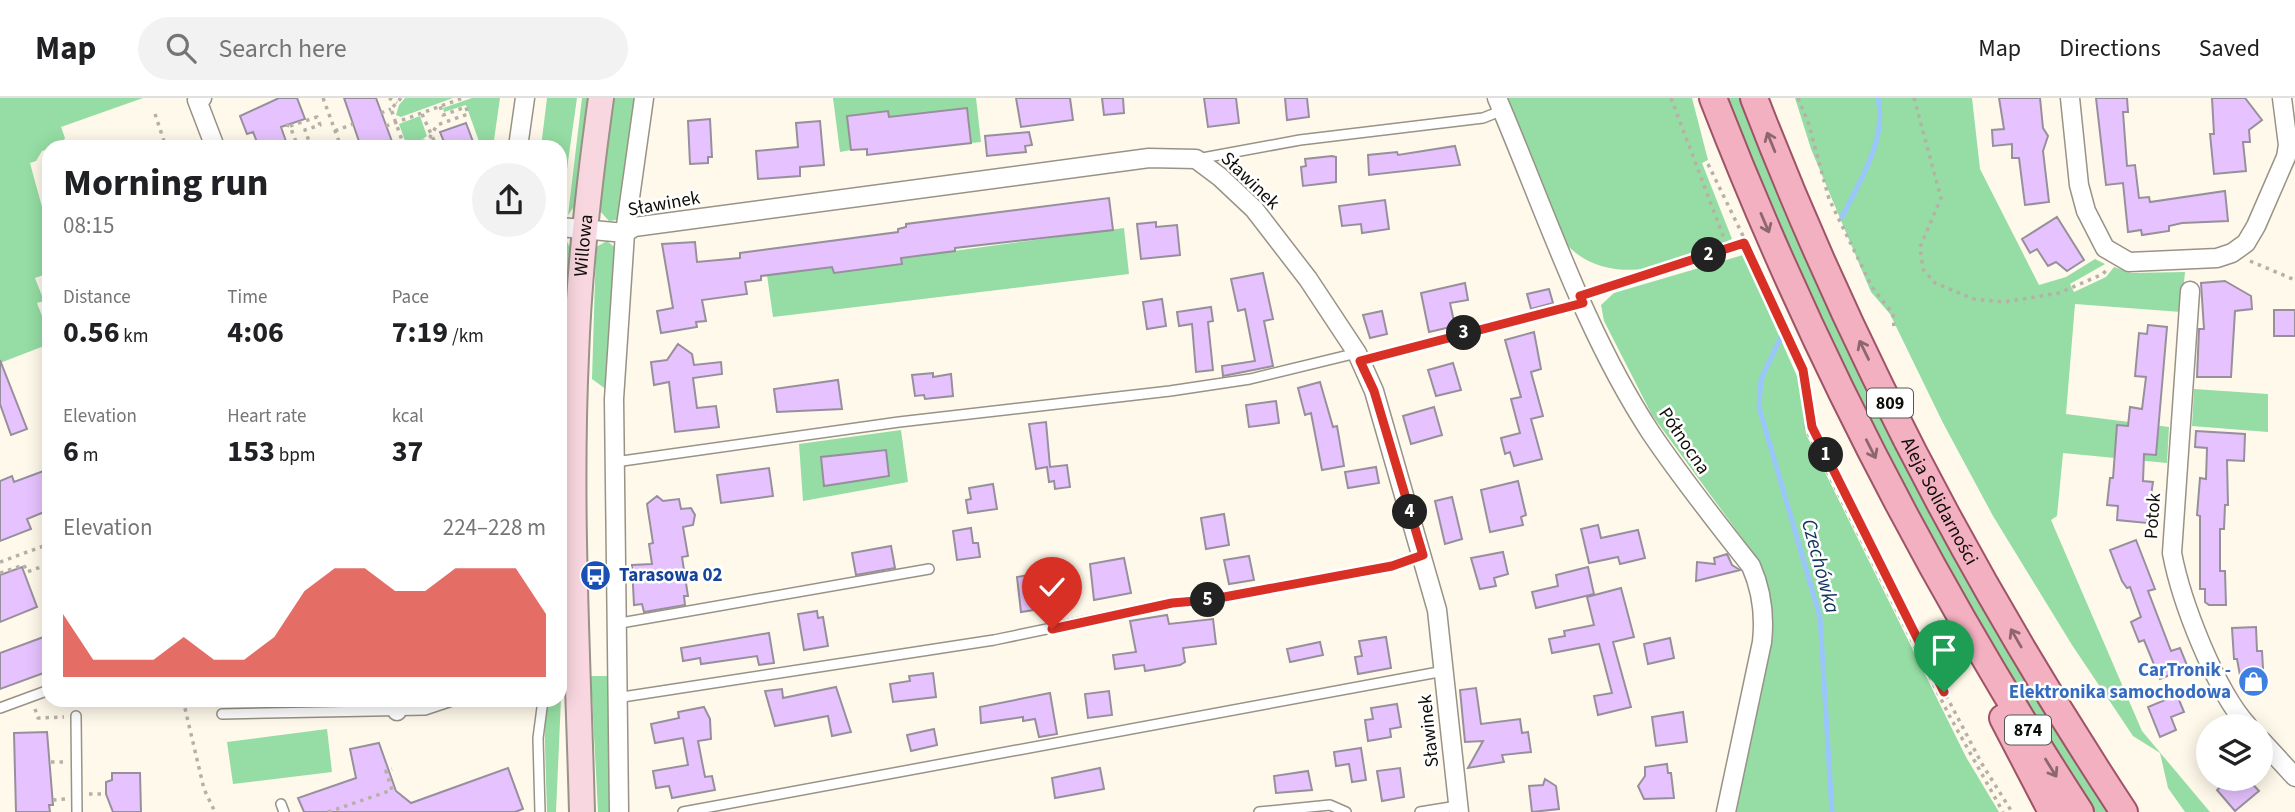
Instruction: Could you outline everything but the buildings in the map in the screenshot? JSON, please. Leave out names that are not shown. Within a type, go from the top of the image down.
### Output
[{"type":"main road","name":"Aleja Solidarności","points":[[1713,98],[1788,278],[1911,526],[1978,647],[2080,812]]},
{"type":"main road","name":"Aleja Solidarności","points":[[1754,98],[1821,258],[1913,451],[2020,644],[2124,812]]},
{"type":"main road","points":[[1978,647],[2012,738],[2052,812]]},
{"type":"street","points":[[519,140],[525,98]]},
{"type":"street","name":"Willowa","points":[[582,812],[570,686],[567,419],[601,98]]},
{"type":"street","points":[[619,812],[613,462],[625,233],[644,98]]},
{"type":"street","points":[[2070,98],[2079,185],[2095,231],[2105,248],[2116,257],[2129,262],[2217,258],[2232,253],[2246,243],[2291,145],[2282,98]]},
{"type":"street","points":[[200,99],[213,140]]},
{"type":"street","name":"Północna","points":[[1500,104],[1581,299],[1650,432],[1751,566],[1758,582],[1764,622],[1762,642],[1726,812]]},
{"type":"street","name":"Sławinek","points":[[567,228],[625,233],[634,227],[1149,158],[1196,159],[1254,209],[1308,279],[1359,357],[1374,391],[1437,610],[1458,809]]},
{"type":"street","name":"Potok","points":[[2190,291],[2172,553],[2179,581],[2219,683],[2240,714]]},
{"type":"street","points":[[2273,753],[2295,777]]},
{"type":"lane","points":[[1196,159],[1300,140],[1483,118],[1500,104]]},
{"type":"lane","points":[[613,462],[899,422],[1250,379],[1359,357],[1581,299]]},
{"type":"lane","points":[[616,698],[994,640],[1172,603],[1208,600],[1392,566],[1423,555]]},
{"type":"lane","points":[[614,624],[929,569]]},
{"type":"lane","points":[[683,812],[1444,671]]},
{"type":"lane","points":[[0,708],[42,693]]},
{"type":"lane","points":[[222,714],[358,707]]},
{"type":"lane","points":[[408,707],[425,710],[434,707]]},
{"type":"lane","points":[[540,812],[538,729],[542,707]]},
{"type":"lane","points":[[76,716],[77,812]]},
{"type":"lane","points":[[1259,812],[1330,805],[1346,812]]},
{"type":"lane","points":[[1420,812],[1458,809]]},
{"type":"path","points":[[323,98],[338,140]]},
{"type":"path","points":[[388,98],[397,103]]},
{"type":"path","points":[[382,113],[391,110],[401,98]]},
{"type":"path","points":[[1671,98],[1728,249]]},
{"type":"path","points":[[1798,98],[1808,122],[1829,199],[1872,287],[1893,314],[1894,328]]},
{"type":"path","points":[[1914,98],[1941,198],[1920,247],[1923,269],[1935,283],[1974,299],[2004,302],[2034,298],[2059,293],[2103,274],[2116,257]]},
{"type":"path","points":[[386,126],[460,99]]},
{"type":"path","points":[[425,140],[437,125],[468,114],[466,107],[443,115],[440,106]]},
{"type":"path","points":[[391,110],[402,140]]},
{"type":"path","points":[[421,113],[432,140]]},
{"type":"path","points":[[155,114],[164,140]]},
{"type":"path","points":[[295,140],[288,126],[317,117],[320,125],[305,130],[309,140]]},
{"type":"path","points":[[335,131],[353,124]]},
{"type":"path","points":[[1708,164],[1803,370],[1812,427],[1907,621],[1982,764],[2012,812]]},
{"type":"path","points":[[1581,299],[1744,243]]},
{"type":"path","points":[[2252,252],[2247,259],[2295,280]]},
{"type":"path","points":[[1803,370],[1805,429],[1944,704],[2003,812]]},
{"type":"path","points":[[0,562],[42,547]]},
{"type":"path","points":[[0,573],[24,565],[27,572],[42,567]]},
{"type":"path","points":[[34,706],[38,718],[76,716]]},
{"type":"path","points":[[185,707],[204,789],[215,812]]},
{"type":"path","points":[[51,762],[65,762]]},
{"type":"path","points":[[328,812],[392,790],[386,771],[392,769]]},
{"type":"path","points":[[89,794],[106,794]]},
{"type":"path","points":[[53,800],[65,799]]},
{"type":"green space","points":[[0,98],[143,98],[61,127],[64,140],[42,140],[42,151],[36,161],[30,163],[42,207],[42,276],[35,278],[42,296],[42,302],[37,303],[42,316],[42,347],[0,363]]},
{"type":"green space","points":[[405,98],[453,98],[401,117],[396,115]]},
{"type":"green space","points":[[472,98],[500,98],[494,140],[478,140],[466,105],[444,112],[443,108]]},
{"type":"green space","points":[[547,98],[577,98],[567,169],[567,140],[542,140]]},
{"type":"green space","points":[[582,98],[590,98],[577,203],[568,215]]},
{"type":"green space","points":[[614,98],[637,98],[621,215],[617,220],[609,221],[600,211]]},
{"type":"green space","points":[[833,98],[976,98],[981,142],[971,143],[967,108],[889,117],[887,111],[871,113],[871,119],[864,120],[863,114],[847,116],[851,150],[840,152]]},
{"type":"green space","points":[[1506,98],[1692,98],[1708,160],[1702,163],[1732,239],[1691,258],[1644,269],[1621,270],[1599,265],[1579,256],[1562,239]]},
{"type":"green space","points":[[1725,98],[1740,98],[1810,264],[2111,812],[2090,812],[1896,481],[1843,374]]},
{"type":"green space","points":[[1795,98],[1972,98],[1980,169],[2039,285],[2066,277],[2095,259],[2105,264],[2070,284],[2074,292],[2106,277],[2114,267],[2131,273],[2185,272],[2181,312],[2075,304],[2066,414],[2169,427],[2167,463],[2063,453],[2057,516],[2051,520],[2142,731],[2210,812],[2185,812],[2168,788],[2160,753],[2133,736],[2072,645],[1993,516],[1943,423],[1890,314],[1871,292],[1811,149]]},
{"type":"green space","points":[[420,116],[427,136],[421,140],[405,140],[399,124]]},
{"type":"green space","points":[[1124,228],[1129,274],[773,317],[767,275],[832,267],[835,273],[902,264],[902,258]]},
{"type":"green space","points":[[607,241],[617,249],[607,390],[592,379],[596,247]]},
{"type":"green space","points":[[567,242],[573,253],[567,311]]},
{"type":"green space","points":[[1743,255],[1801,385],[1806,434],[1966,757],[1999,812],[1730,812],[1765,654],[1767,592],[1761,564],[1652,415],[1604,321],[1601,305],[1614,293]]},
{"type":"green space","points":[[2194,389],[2268,394],[2268,432],[2192,426]]},
{"type":"green space","points":[[901,430],[908,482],[803,501],[799,444]]},
{"type":"green space","points":[[591,676],[607,676],[611,812],[598,812]]},
{"type":"green space","points":[[545,707],[561,707],[556,812],[547,812]]},
{"type":"green space","points":[[327,729],[332,772],[233,784],[227,742]]},
{"type":"waterway","name":"Czechówka","points":[[1842,217],[1864,174],[1875,144],[1879,129],[1878,98]]},
{"type":"waterway","name":"Czechówka","points":[[1781,337],[1761,379],[1759,407],[1820,617],[1832,812]]},
{"type":"place","name":"Tarasowa 02","points":[[596,575]]},
{"type":"place","name":"CarTronik - Elektronika samochodowa","points":[[2254,681]]},
{"type":"route","points":[[1052,629],[1172,603],[1208,600],[1392,566],[1423,555],[1374,391],[1360,361],[1583,303],[1580,296],[1744,243],[1803,370],[1812,427],[1944,692]]}]
